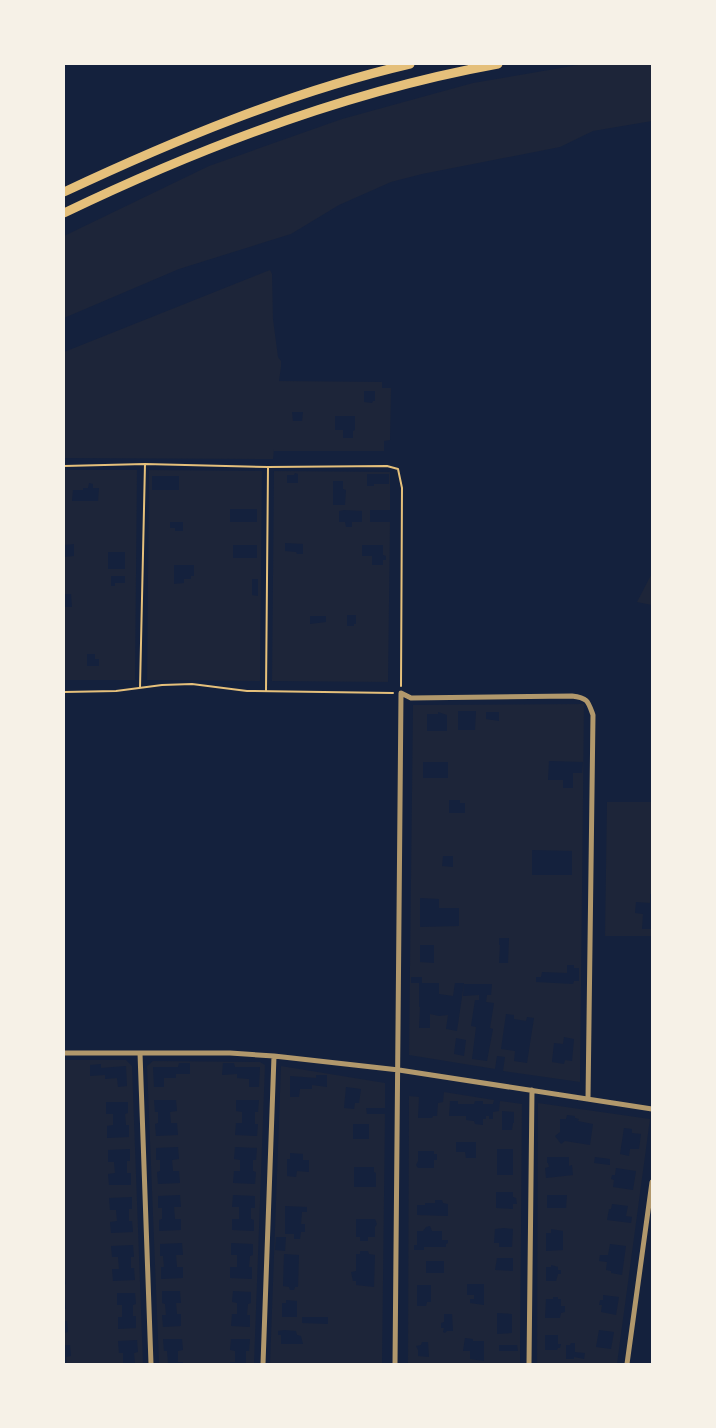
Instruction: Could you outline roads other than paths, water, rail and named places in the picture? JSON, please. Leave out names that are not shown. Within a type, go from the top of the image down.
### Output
[{"type":"highway","points":[[64,192],[157,149],[242,116],[333,85],[410,64]]},
{"type":"highway","points":[[64,213],[166,166],[252,133],[338,104],[412,83],[498,64]]},
{"type":"street","points":[[395,1364],[401,693],[412,698],[572,696],[583,698],[588,702],[593,715],[588,1099]]},
{"type":"street","points":[[64,1052],[230,1053],[274,1056],[399,1070],[652,1109]]},
{"type":"street","points":[[140,1053],[151,1364]]},
{"type":"street","points":[[263,1364],[274,1056]]},
{"type":"street","points":[[529,1364],[532,1090]]},
{"type":"street","points":[[627,1364],[652,1182]]}]
